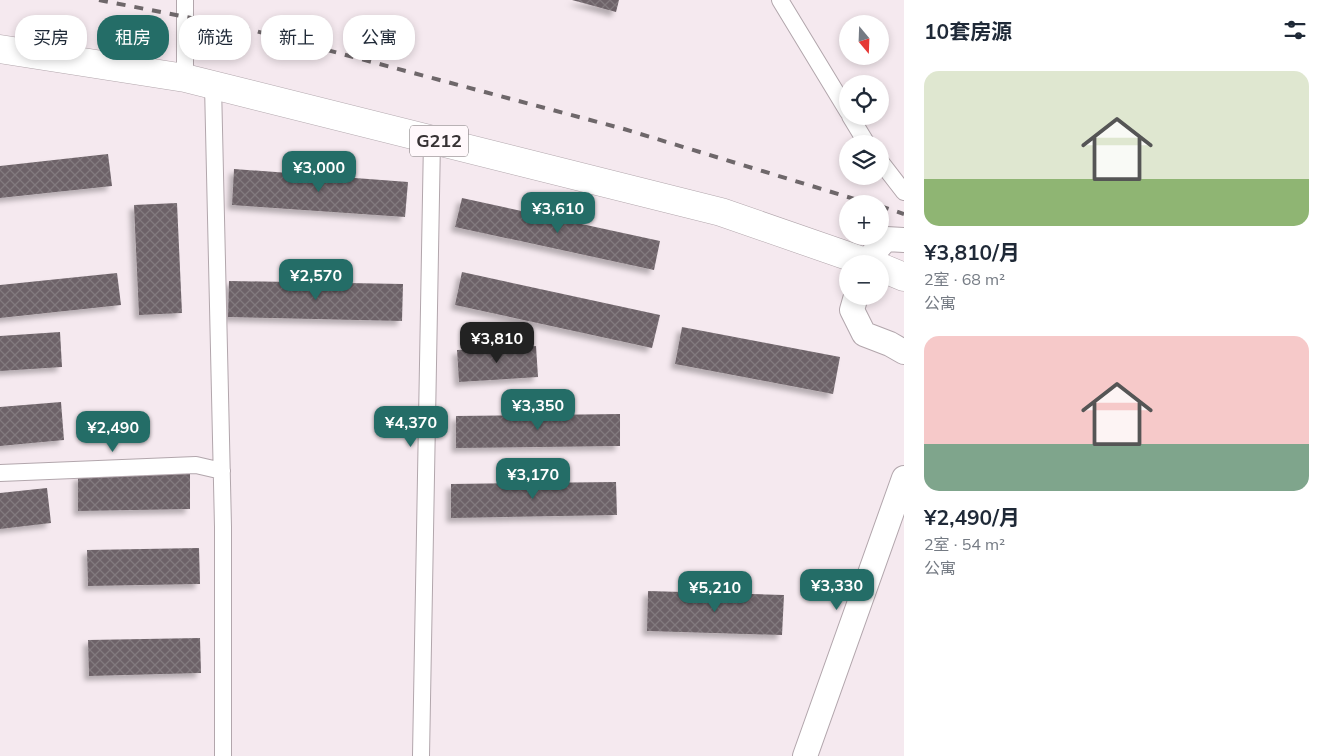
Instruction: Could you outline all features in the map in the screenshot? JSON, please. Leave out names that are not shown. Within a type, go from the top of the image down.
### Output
[{"type":"highway","name":"G212","points":[[0,49],[185,78],[721,212],[844,255]]},
{"type":"highway","name":"G212","points":[[889,271],[904,277]]},
{"type":"main road","points":[[876,255],[886,239],[904,240]]},
{"type":"main road","points":[[853,305],[852,310],[864,334],[904,352]]},
{"type":"main road","points":[[805,756],[904,478]]},
{"type":"street","points":[[185,0],[185,78]]},
{"type":"street","points":[[780,0],[839,97]]},
{"type":"street","points":[[213,85],[222,471],[224,756]]},
{"type":"street","points":[[421,756],[432,140]]},
{"type":"street","points":[[889,173],[904,192]]},
{"type":"street","points":[[0,473],[196,465],[222,471]]},
{"type":"building","points":[[572,0],[619,0],[616,12]]},
{"type":"building","points":[[108,154],[112,186],[0,198],[0,166]]},
{"type":"building","points":[[234,169],[408,182],[405,217],[232,205]]},
{"type":"building","points":[[462,198],[660,241],[654,270],[455,227]]},
{"type":"building","points":[[177,203],[182,313],[139,315],[134,205]]},
{"type":"building","points":[[462,272],[660,315],[652,348],[455,305]]},
{"type":"building","points":[[117,273],[121,305],[0,318],[0,285]]},
{"type":"building","points":[[229,281],[403,284],[402,321],[228,317]]},
{"type":"building","points":[[682,327],[840,357],[833,394],[675,364]]},
{"type":"building","points":[[60,332],[62,367],[0,371],[0,336]]},
{"type":"building","points":[[536,346],[538,377],[459,382],[457,350]]},
{"type":"building","points":[[61,402],[64,440],[0,446],[0,407]]},
{"type":"building","points":[[620,414],[620,446],[456,448],[456,416]]},
{"type":"building","points":[[190,473],[190,509],[78,511],[78,476]]},
{"type":"building","points":[[616,482],[617,515],[451,518],[451,484]]},
{"type":"building","points":[[47,488],[51,523],[0,529],[0,493]]},
{"type":"building","points":[[199,548],[200,584],[88,586],[87,550]]},
{"type":"building","points":[[648,591],[784,595],[782,635],[647,631]]},
{"type":"building","points":[[200,638],[201,673],[89,676],[88,640]]},
{"type":"railway","points":[[99,0],[248,29],[624,129],[841,195]]},
{"type":"railway","points":[[889,209],[904,214]]}]
